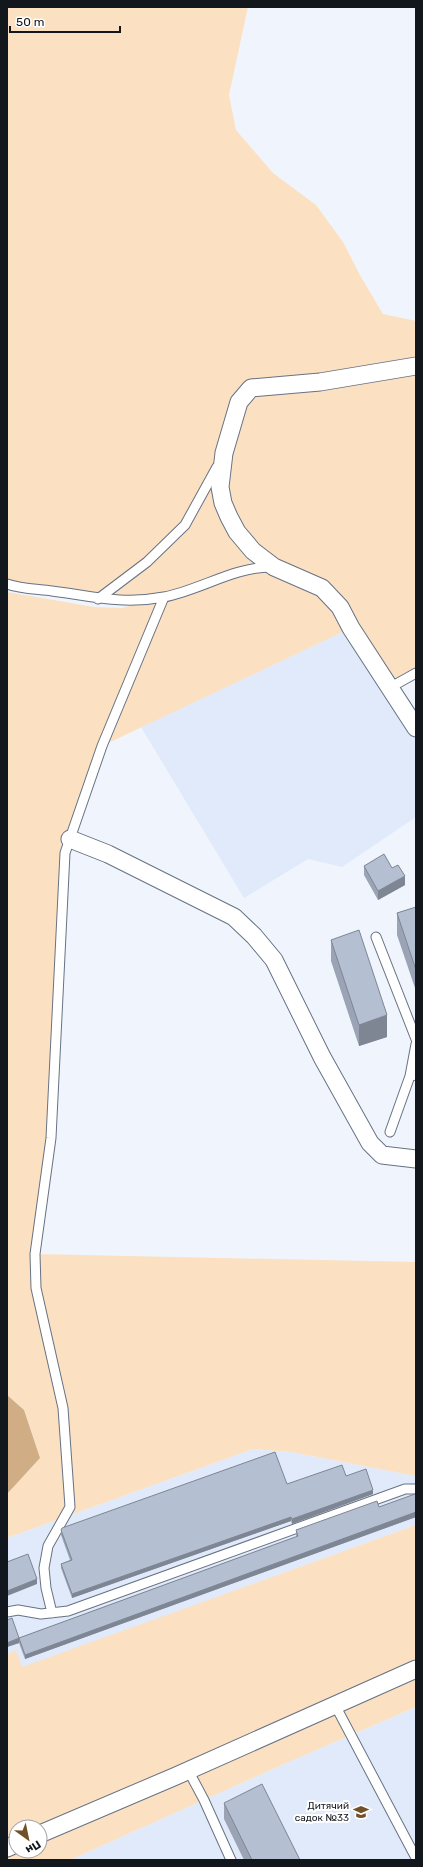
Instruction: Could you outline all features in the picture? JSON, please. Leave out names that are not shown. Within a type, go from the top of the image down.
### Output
[{"type":"street","points":[[416,366],[320,382],[251,388],[239,402],[224,453],[220,487],[223,503],[229,517],[237,532],[253,551],[274,566],[322,588],[340,607],[416,728]]},
{"type":"street","points":[[70,839],[108,854],[234,917],[254,936],[274,960],[322,1057],[370,1143],[382,1155],[416,1159]]},
{"type":"street","points":[[48,1831],[416,1669]]},
{"type":"lane","points":[[98,599],[147,562],[185,525],[210,483],[224,453]]},
{"type":"lane","points":[[7,584],[98,599],[121,601],[164,597],[200,586],[240,571],[274,566]]},
{"type":"lane","points":[[52,1613],[46,1588],[44,1568],[48,1546],[70,1507],[63,1408],[36,1288],[35,1254],[51,1138],[64,853],[102,746],[164,597]]},
{"type":"lane","points":[[391,687],[416,673]]},
{"type":"lane","points":[[376,937],[416,1039]]},
{"type":"lane","points":[[390,1132],[413,1075],[416,1044]]},
{"type":"lane","points":[[7,1612],[18,1610],[41,1614],[68,1611],[405,1489],[416,1489]]},
{"type":"lane","points":[[335,1705],[416,1858]]},
{"type":"lane","points":[[188,1770],[204,1800],[231,1860]]},
{"type":"shaded area","points":[[7,7],[248,7],[229,95],[236,130],[273,173],[316,205],[343,242],[361,277],[383,314],[416,321],[416,673],[391,687],[351,628],[102,746],[70,839],[57,1034],[36,1254],[416,1262],[416,1476],[291,1452],[253,1449],[7,1538],[7,1494],[40,1458],[24,1410],[7,1395],[7,592],[94,607],[122,608],[160,598],[121,601],[7,584]]},
{"type":"shaded area","points":[[351,628],[416,728],[416,817],[342,867],[308,859],[244,898],[141,727]]},
{"type":"shaded area","points":[[7,1395],[24,1410],[40,1458],[7,1494]]},
{"type":"shaded area","points":[[253,1449],[291,1452],[416,1476],[416,1525],[22,1668],[16,1651],[7,1654],[7,1538]]},
{"type":"shaded area","points":[[416,1525],[416,1707],[284,1764],[70,1860],[7,1860],[7,1848],[8,1859],[48,1859],[48,1819],[8,1819],[7,1839],[7,1654],[16,1650],[22,1667]]},
{"type":"shaded area","points":[[416,1707],[416,1860],[70,1860],[284,1764]]},
{"type":"building","points":[[384,854],[392,868],[398,865],[405,876],[378,891],[364,866]]},
{"type":"building","points":[[416,907],[416,970],[397,913]]},
{"type":"building","points":[[359,930],[387,1015],[359,1025],[331,940]]},
{"type":"building","points":[[275,1452],[287,1484],[342,1465],[346,1476],[366,1469],[373,1490],[292,1519],[291,1517],[72,1594],[61,1564],[72,1560],[61,1530],[62,1528]]},
{"type":"building","points":[[415,1494],[416,1512],[25,1655],[19,1638],[298,1536],[296,1530],[377,1501],[379,1507]]},
{"type":"building","points":[[28,1554],[37,1579],[7,1591],[7,1562]]},
{"type":"building","points":[[12,1618],[19,1638],[7,1643],[7,1620]]},
{"type":"building","points":[[262,1784],[300,1860],[252,1860],[224,1803]]},
{"type":"place","name":"Дитячий садок №33","points":[[361,1812]]}]
